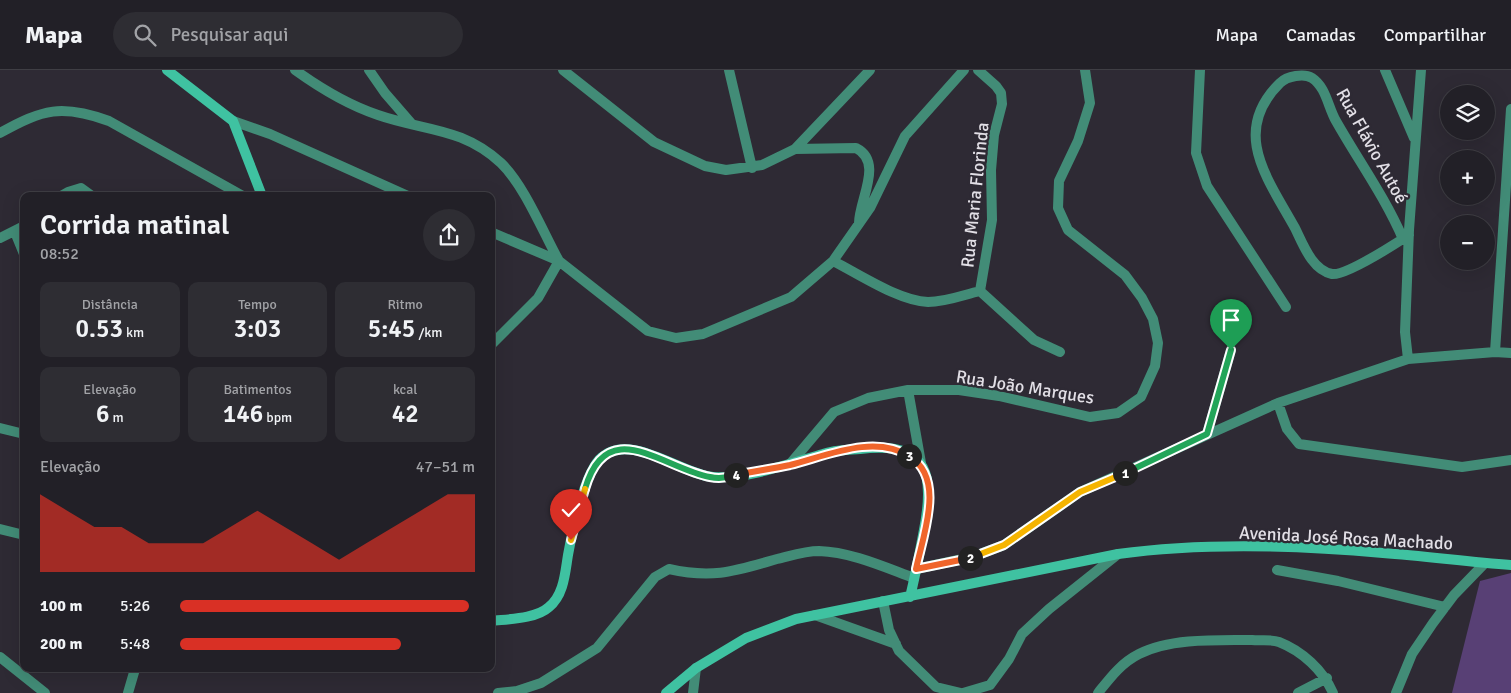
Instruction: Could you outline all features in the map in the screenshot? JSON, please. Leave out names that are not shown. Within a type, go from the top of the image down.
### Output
[{"type":"main road","points":[[167,70],[233,121],[260,192]]},
{"type":"main road","points":[[495,620],[534,615],[549,608],[561,591],[571,540],[589,475],[603,455],[617,451],[634,450],[708,477],[725,478],[790,464],[826,453],[876,447],[897,448],[921,463],[929,483],[930,504],[910,597]]},
{"type":"main road","name":"Avenida José Rosa Machado","points":[[666,693],[696,668],[746,638],[816,614],[910,597],[1118,554],[1142,551],[1261,546],[1382,553],[1511,565]]},
{"type":"street","points":[[295,70],[322,89],[378,115],[462,136],[502,164],[524,195],[559,261]]},
{"type":"street","points":[[369,70],[385,93],[411,123]]},
{"type":"street","points":[[563,70],[654,142],[705,166],[726,170],[752,168],[795,150],[856,148],[864,152],[868,160],[870,172],[859,211],[859,222]]},
{"type":"street","points":[[729,70],[752,168]]},
{"type":"street","points":[[795,150],[870,70]]},
{"type":"street","points":[[495,234],[559,261],[648,331],[676,338],[703,334],[791,296],[833,262],[870,208],[905,136],[964,70]]},
{"type":"street","name":"Rua Maria Florinda","points":[[978,70],[996,86],[1001,94],[1002,104],[994,135],[991,170],[992,220],[980,291],[1034,340],[1060,352]]},
{"type":"street","name":"Rua João Marques","points":[[790,464],[834,412],[868,398],[908,390],[959,390],[999,396],[1090,417],[1118,413],[1141,397],[1155,366],[1158,343],[1154,319],[1142,298],[1125,275],[1068,230],[1058,208],[1059,181],[1078,141],[1090,103],[1085,70]]},
{"type":"street","points":[[1200,70],[1196,153],[1207,186],[1286,308]]},
{"type":"street","points":[[1385,70],[1415,139]]},
{"type":"street","points":[[1408,359],[1406,332],[1406,237],[1421,70]]},
{"type":"street","name":"Rua Flávio Autoé","points":[[1297,76],[1311,77],[1321,87],[1335,119],[1406,237],[1338,274],[1331,274],[1315,264],[1262,169],[1254,137],[1259,112],[1269,94],[1283,80],[1297,76]]},
{"type":"street","points":[[0,133],[38,114],[57,110],[86,112],[109,121],[236,192]]},
{"type":"street","points":[[1495,352],[1511,110]]},
{"type":"street","points":[[233,121],[270,134],[399,192]]},
{"type":"street","points":[[380,184],[380,192]]},
{"type":"street","points":[[68,192],[81,188],[86,192]]},
{"type":"street","points":[[0,238],[20,229]]},
{"type":"street","points":[[495,341],[538,298],[559,261]]},
{"type":"street","points":[[833,262],[900,295],[926,302],[943,301],[980,291]]},
{"type":"street","points":[[1207,434],[1231,350]]},
{"type":"street","points":[[498,693],[516,692],[541,683],[596,648],[655,577],[668,568],[690,574],[728,573],[797,554],[819,551],[858,558],[915,574],[972,558],[1004,545],[1080,492],[1278,403],[1408,359],[1495,352],[1511,353]]},
{"type":"street","points":[[908,390],[921,463]]},
{"type":"street","points":[[1278,403],[1287,429],[1299,444],[1462,467],[1511,460]]},
{"type":"street","points":[[0,428],[20,433]]},
{"type":"street","points":[[0,528],[20,533]]},
{"type":"street","points":[[883,601],[889,630],[910,664],[936,687],[962,693],[990,685],[1009,659],[1022,634],[1049,609],[1118,554]]},
{"type":"street","points":[[1396,693],[1412,654],[1454,594],[1485,563]]},
{"type":"street","points":[[1277,570],[1338,580],[1445,607]]},
{"type":"street","points":[[816,614],[896,644]]},
{"type":"street","points":[[1098,693],[1116,669],[1139,653],[1182,642],[1277,641],[1300,653],[1327,678],[1333,693]]},
{"type":"street","points":[[0,657],[20,668]]},
{"type":"street","points":[[693,693],[696,668]]},
{"type":"street","points":[[128,693],[134,672]]},
{"type":"street","points":[[29,673],[45,693]]},
{"type":"street","points":[[1298,693],[1327,678]]},
{"type":"shaded area","points":[[1511,573],[1511,693],[1452,693],[1480,581]]},
{"type":"route","points":[[571,540],[589,475],[603,455],[617,451],[634,450],[708,477],[725,478],[790,464],[826,453],[876,447],[897,448],[921,463],[929,483],[930,504],[916,569],[972,558],[1004,545],[1045,514],[1080,492],[1207,434],[1231,350]]}]
